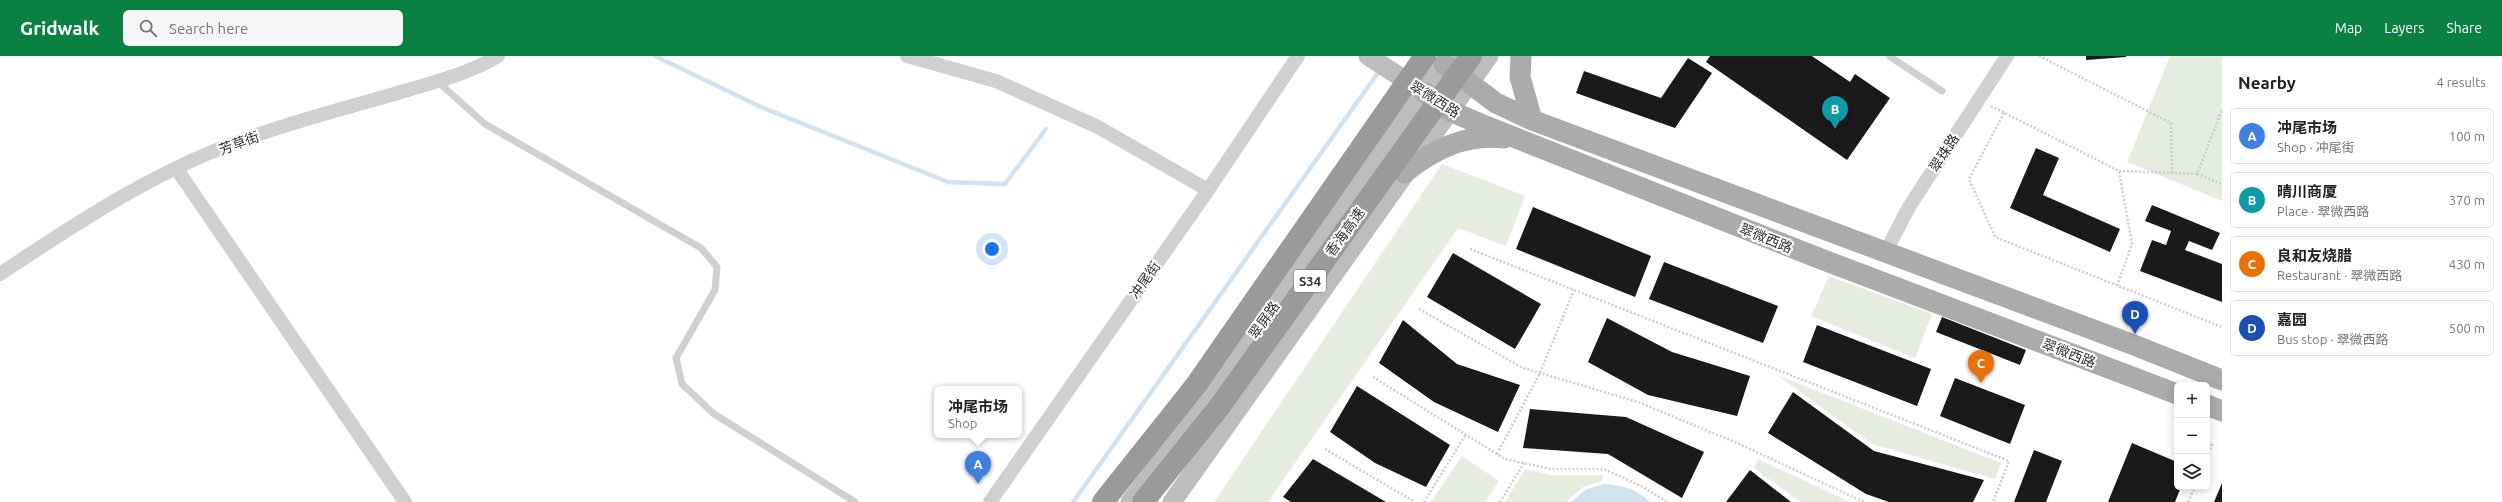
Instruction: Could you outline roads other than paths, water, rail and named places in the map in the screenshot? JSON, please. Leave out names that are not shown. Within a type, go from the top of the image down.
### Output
[{"type":"highway","name":"香海高速","points":[[1143,502],[1220,406],[1471,56]]},
{"type":"highway","name":"S34","points":[[1102,502],[1196,385],[1438,58]]},
{"type":"main road","points":[[1172,502],[1404,173],[1471,83],[1489,56]]},
{"type":"main road","points":[[1522,56],[1520,77],[1532,120]]},
{"type":"main road","name":"翠微西路","points":[[1371,58],[1424,92],[1450,111],[1827,262],[2174,393]]},
{"type":"main road","name":"翠微西路","points":[[1438,58],[1496,103],[1532,120],[2134,345],[2222,380]]},
{"type":"main road","name":"翠屏路","points":[[1130,502],[1208,399],[1424,92],[1438,58]]},
{"type":"main road","points":[[1404,173],[1436,150],[1461,140],[1493,137],[1525,141]]},
{"type":"main road","points":[[2210,406],[2222,411]]},
{"type":"street","name":"芳草街","points":[[0,274],[92,214],[176,168],[237,142],[437,81],[481,66],[498,56]]},
{"type":"street","points":[[907,56],[996,81],[1098,127],[1208,190]]},
{"type":"street","name":"冲尾街","points":[[990,502],[1208,190],[1298,56]]},
{"type":"street","name":"翠珠路","points":[[1885,253],[1909,207],[2007,56]]},
{"type":"street","points":[[176,168],[405,502]]},
{"type":"lane","points":[[1889,56],[1942,92]]},
{"type":"lane","points":[[437,81],[485,124],[701,248],[717,266],[715,290],[676,358],[682,384],[714,414],[854,502]]},
{"type":"water","points":[[1604,484],[1629,488],[1650,502],[1571,502],[1587,489]]},
{"type":"waterway","points":[[655,56],[761,107],[948,182],[1005,184],[1046,129]]},
{"type":"waterway","points":[[1073,502],[1380,70]]},
{"type":"place","name":"晴川商厦","points":[[1835,129]]},
{"type":"place","name":"嘉园","points":[[2135,334]]},
{"type":"place","name":"良和友烧腊","points":[[1981,383]]},
{"type":"place","name":"冲尾市场","points":[[978,484]]}]
